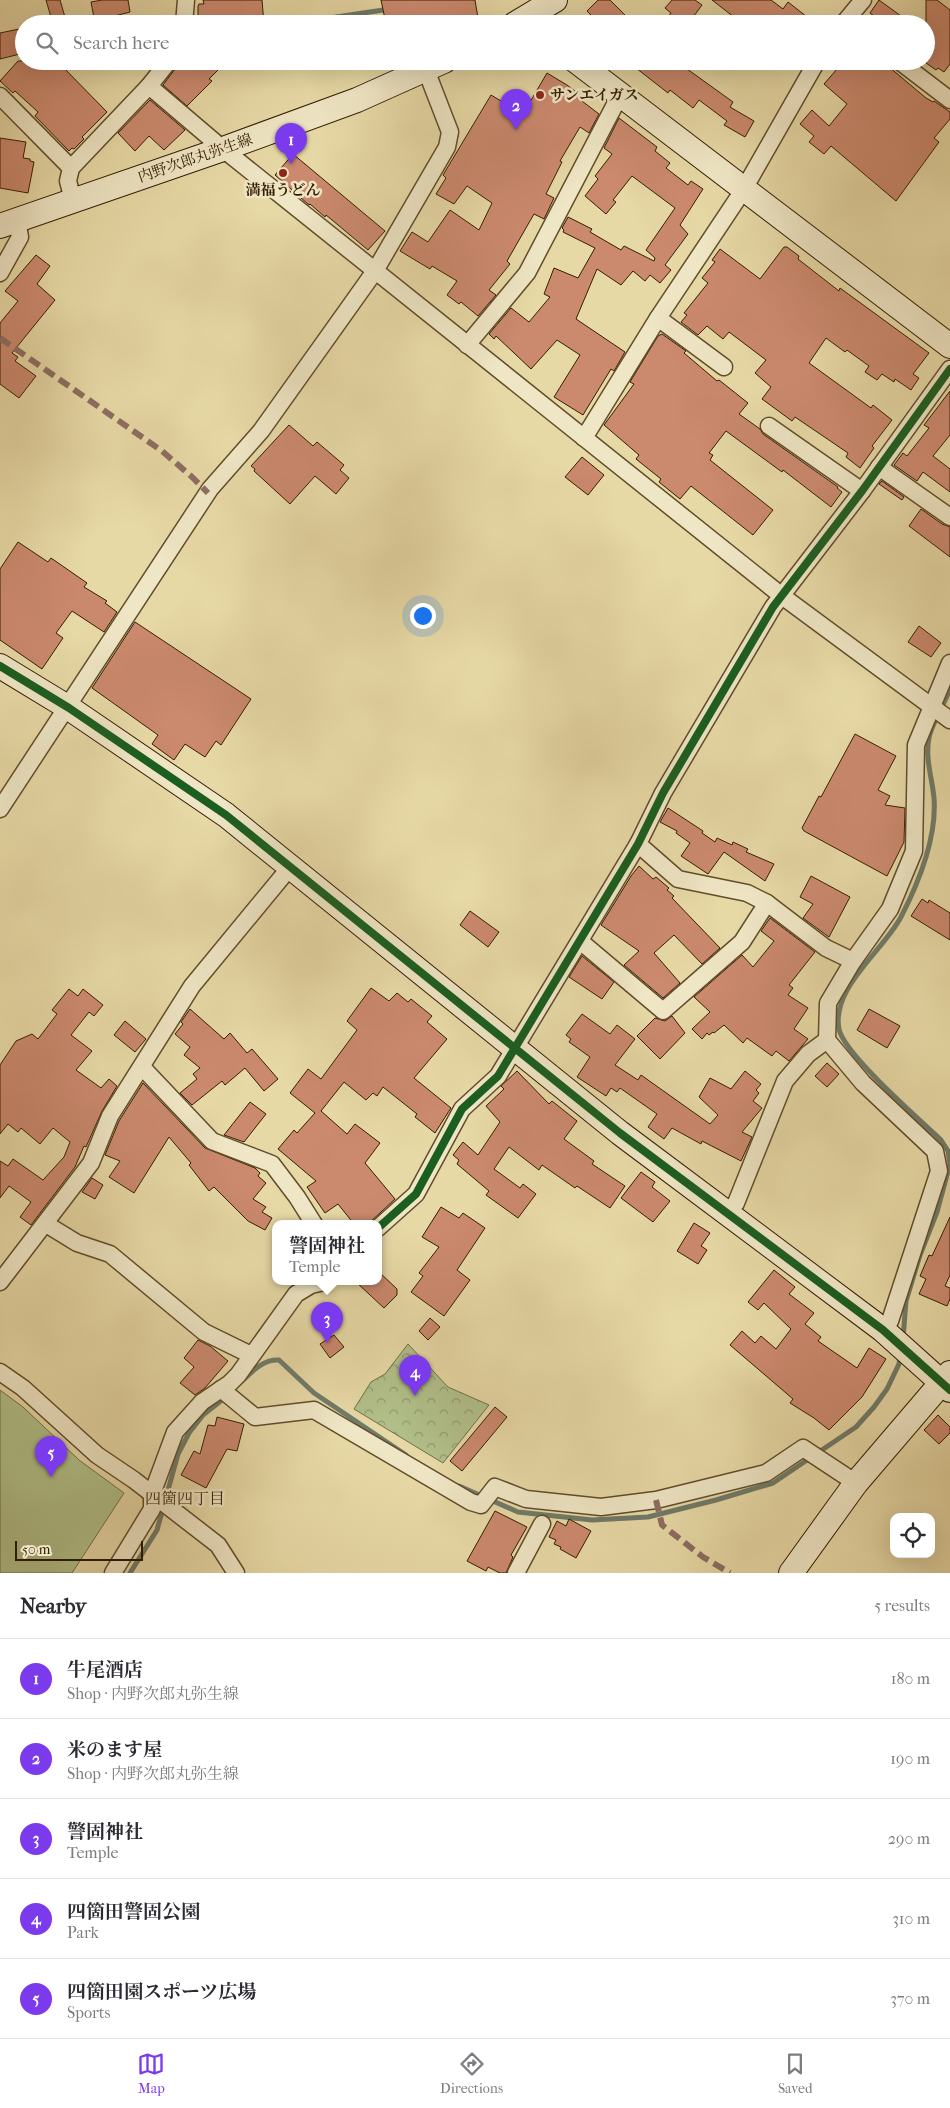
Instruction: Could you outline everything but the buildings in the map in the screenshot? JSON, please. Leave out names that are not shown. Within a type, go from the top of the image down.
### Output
[{"type":"street","points":[[185,15],[186,0]]},
{"type":"street","points":[[536,15],[555,0]]},
{"type":"street","points":[[852,15],[863,0]]},
{"type":"street","points":[[73,200],[68,181],[71,168],[162,70]]},
{"type":"street","name":"内野次郎丸弥生線","points":[[8,223],[223,149],[356,100],[426,70]]},
{"type":"street","points":[[0,810],[69,708],[210,490],[261,431],[375,270],[447,147],[450,132],[436,70]]},
{"type":"street","points":[[588,70],[950,346]]},
{"type":"street","points":[[584,438],[658,318],[744,189],[812,70]]},
{"type":"street","points":[[911,70],[950,100]]},
{"type":"street","points":[[149,86],[223,149],[782,596],[950,720]]},
{"type":"street","points":[[467,345],[526,272],[620,95]]},
{"type":"street","points":[[0,96],[71,168]]},
{"type":"street","points":[[0,273],[20,236],[8,223]]},
{"type":"street","points":[[658,318],[724,367]]},
{"type":"street","points":[[382,1224],[416,1194],[462,1109],[498,1076],[638,844],[663,793],[773,607],[862,491],[950,369]]},
{"type":"street","points":[[769,426],[862,491]]},
{"type":"street","points":[[879,467],[950,518]]},
{"type":"street","points":[[889,1335],[890,1321],[939,1171],[935,1151],[863,1083],[827,1040],[828,1003],[853,961],[890,909],[914,851],[916,744],[950,662]]},
{"type":"street","points":[[0,666],[69,708],[226,815],[620,1133],[728,1212],[889,1335],[913,1357],[947,1382],[856,1484],[791,1573]]},
{"type":"street","points":[[638,844],[678,879],[747,893],[767,903],[826,948],[853,961]]},
{"type":"street","points":[[0,1282],[91,1163],[110,1116],[192,986],[291,866]]},
{"type":"street","points":[[580,941],[663,1011],[742,942],[767,903]]},
{"type":"street","points":[[728,1212],[736,1203],[785,1080],[808,1054],[827,1040]]},
{"type":"street","points":[[142,1067],[212,1141],[272,1164],[311,1220]]},
{"type":"street","points":[[46,1224],[77,1243],[110,1254],[204,1332],[251,1355]]},
{"type":"street","points":[[113,1573],[152,1509],[175,1432],[202,1402],[238,1375],[296,1294],[311,1285]]},
{"type":"street","points":[[0,1372],[23,1388],[96,1455],[173,1509],[218,1544],[236,1573]]},
{"type":"street","points":[[221,1389],[255,1417],[314,1410],[463,1498],[481,1505],[495,1487],[526,1499],[601,1507],[656,1500],[766,1473],[803,1448],[856,1484]]},
{"type":"street","points":[[516,1573],[542,1524]]},
{"type":"green space","points":[[408,1344],[448,1387],[489,1405],[443,1463],[354,1409],[371,1382],[385,1374]]},
{"type":"green space","points":[[0,1390],[23,1407],[79,1460],[124,1493],[72,1573],[0,1573]]},
{"type":"waterway","points":[[350,15],[390,9]]},
{"type":"waterway","points":[[903,1339],[906,1301],[920,1255],[937,1212],[950,1164],[948,1151],[941,1140],[884,1086],[854,1054],[839,1029],[839,1014],[843,999],[850,985],[893,930],[920,875],[933,829],[934,798],[928,761],[929,738],[932,727],[950,689]]},
{"type":"waterway","points":[[459,1486],[518,1512],[592,1520],[648,1517],[716,1500],[773,1483],[856,1427],[887,1389],[899,1364],[900,1355]]},
{"type":"waterway","points":[[242,1381],[268,1361],[279,1360],[314,1393],[406,1455]]},
{"type":"waterway","points":[[130,1573],[157,1530],[178,1454],[189,1433],[203,1415],[227,1396]]},
{"type":"marked path","points":[[0,338],[162,451],[208,493]]},
{"type":"marked path","points":[[656,1500],[662,1525],[703,1557],[730,1573]]},
{"type":"cycle path","points":[[382,1224],[416,1194],[462,1109],[498,1076],[638,844],[663,793],[773,607],[862,491],[950,369]]},
{"type":"cycle path","points":[[0,666],[69,708],[226,815],[620,1133],[883,1330],[950,1390]]},
{"type":"place","name":"サンエイガス","points":[[540,95]]},
{"type":"place","name":"米のます屋","points":[[516,130]]},
{"type":"place","name":"牛尾酒店","points":[[291,164]]},
{"type":"place","name":"満福うどん","points":[[283,173]]},
{"type":"place","name":"警固神社","points":[[327,1343]]},
{"type":"place","name":"四箇田警固公園","points":[[415,1396]]},
{"type":"place","name":"四箇田園スポーツ広場","points":[[51,1477]]},
{"type":"district","name":"四箇四丁目","points":[[185,1498]]}]
